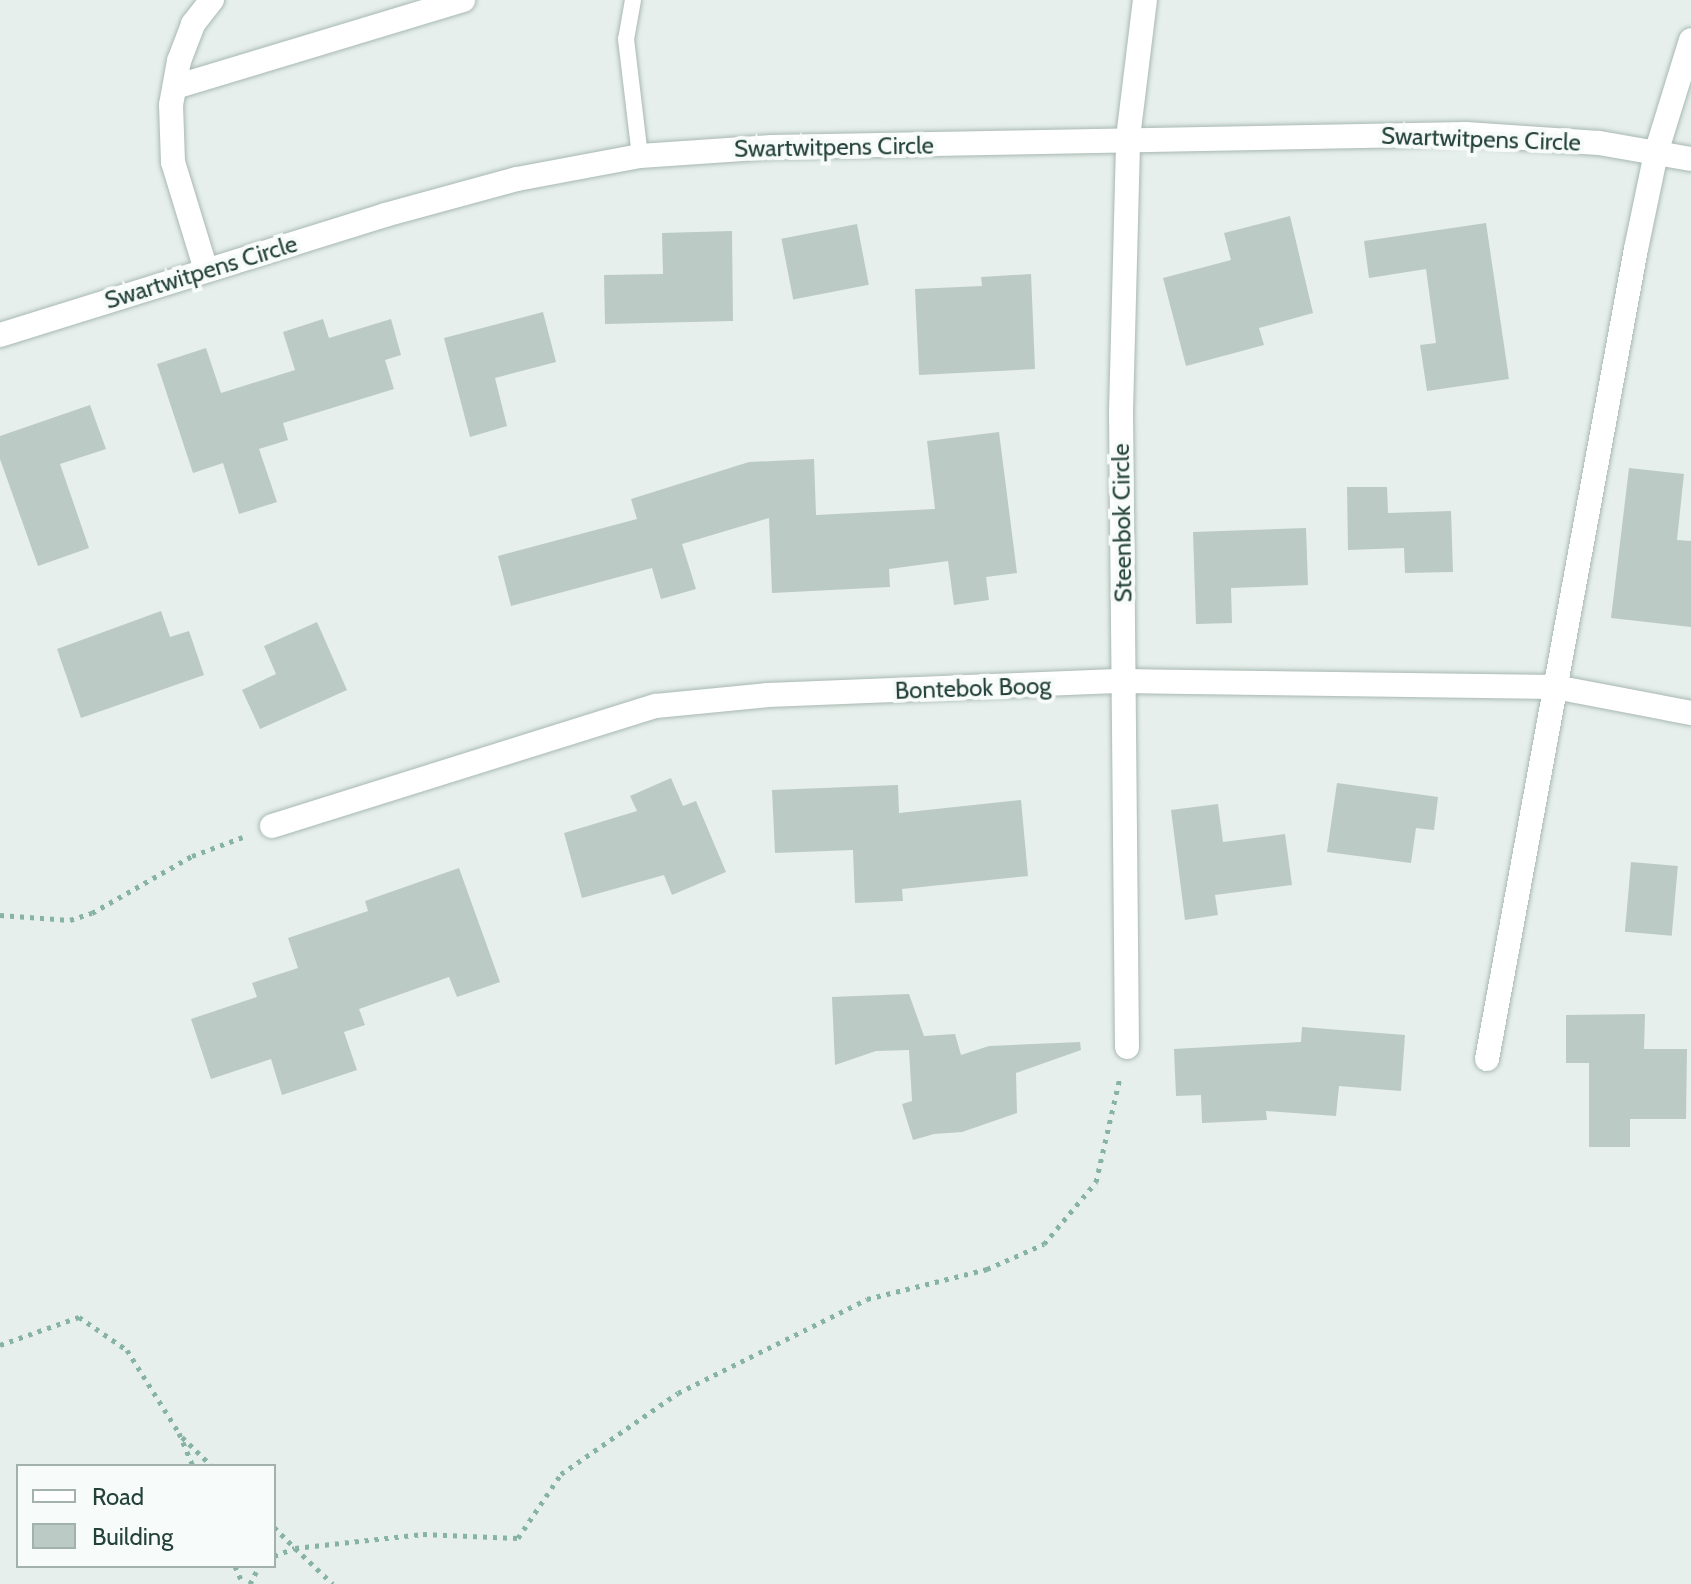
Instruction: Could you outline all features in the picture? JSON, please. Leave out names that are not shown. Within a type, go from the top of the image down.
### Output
[{"type":"street","points":[[206,270],[173,162],[171,105],[179,61],[193,24],[212,0]]},
{"type":"street","points":[[175,87],[463,0]]},
{"type":"street","name":"Steenbok Circle","points":[[1127,1047],[1121,412],[1128,138],[1145,0]]},
{"type":"street","points":[[1487,1059],[1656,153],[1691,40]]},
{"type":"street","name":"Swartwitpens Circle","points":[[0,335],[206,270],[502,183],[640,156],[772,147],[1466,134],[1599,143],[1691,159]]},
{"type":"street","name":"Bontebok Boog","points":[[272,826],[656,706],[768,695],[1124,681],[1555,687],[1691,713]]},
{"type":"lane","points":[[633,0],[626,39],[640,156]]},
{"type":"path","points":[[0,915],[70,920],[92,913],[192,856],[272,826]]},
{"type":"path","points":[[276,1555],[295,1548],[423,1534],[518,1538],[561,1474],[678,1393],[867,1299],[987,1269],[1044,1244],[1096,1182],[1127,1047]]},
{"type":"path","points":[[0,1345],[79,1317],[127,1350],[179,1433],[192,1464]]},
{"type":"path","points":[[179,1433],[210,1464]]},
{"type":"path","points":[[276,1529],[333,1584]]},
{"type":"building","points":[[1290,216],[1313,313],[1259,328],[1264,345],[1186,366],[1163,278],[1231,260],[1224,233]]},
{"type":"building","points":[[1486,223],[1509,379],[1427,391],[1420,345],[1436,343],[1426,269],[1369,278],[1364,241]]},
{"type":"building","points":[[857,224],[869,285],[793,300],[781,239]]},
{"type":"building","points":[[732,231],[733,321],[605,324],[604,275],[663,274],[662,233]]},
{"type":"building","points":[[1031,274],[1035,369],[919,375],[915,289],[982,286],[981,277]]},
{"type":"building","points":[[543,312],[556,362],[495,378],[507,426],[470,437],[444,338]]},
{"type":"building","points":[[323,319],[329,338],[391,319],[401,355],[385,360],[394,389],[283,423],[288,440],[259,449],[277,502],[239,514],[223,463],[193,473],[157,364],[206,348],[221,393],[295,370],[283,332]]},
{"type":"building","points":[[90,405],[106,449],[60,464],[89,548],[38,566],[0,459],[0,436]]},
{"type":"building","points":[[999,432],[1017,573],[986,577],[989,600],[954,605],[948,561],[889,569],[890,587],[772,593],[769,518],[682,544],[696,589],[661,599],[652,568],[511,606],[498,556],[637,519],[631,499],[749,462],[814,459],[816,515],[935,509],[927,441]]},
{"type":"building","points":[[1629,468],[1684,474],[1677,540],[1691,541],[1691,627],[1611,618]]},
{"type":"building","points":[[1347,487],[1387,487],[1388,513],[1451,511],[1453,572],[1405,573],[1404,548],[1348,550]]},
{"type":"building","points":[[1306,528],[1308,585],[1231,588],[1232,623],[1196,624],[1193,532]]},
{"type":"building","points":[[161,611],[170,637],[189,631],[204,675],[81,718],[57,649]]},
{"type":"building","points":[[317,622],[347,690],[260,729],[242,690],[276,674],[264,646]]},
{"type":"building","points":[[671,778],[683,806],[696,801],[726,872],[672,895],[664,875],[582,898],[564,833],[637,811],[630,796]]},
{"type":"building","points":[[1337,783],[1438,797],[1434,830],[1416,828],[1411,863],[1327,852]]},
{"type":"building","points":[[898,785],[899,813],[1021,800],[1028,876],[902,889],[903,901],[855,903],[853,850],[775,853],[772,790]]},
{"type":"building","points":[[1218,804],[1223,842],[1285,834],[1292,885],[1215,895],[1218,915],[1185,920],[1171,810]]},
{"type":"building","points":[[1631,862],[1678,866],[1672,936],[1625,932]]},
{"type":"building","points":[[459,868],[500,982],[457,997],[449,977],[359,1009],[365,1025],[344,1032],[357,1070],[282,1095],[271,1059],[211,1079],[191,1019],[257,997],[252,983],[298,968],[288,938],[368,911],[365,901]]},
{"type":"building","points":[[909,994],[924,1036],[955,1034],[961,1055],[989,1046],[1080,1042],[1081,1050],[1016,1073],[1017,1113],[962,1132],[934,1134],[913,1140],[902,1104],[912,1101],[909,1050],[876,1051],[835,1065],[832,997]]},
{"type":"building","points":[[1645,1014],[1644,1049],[1687,1049],[1686,1119],[1630,1119],[1630,1147],[1589,1147],[1589,1063],[1566,1063],[1566,1015]]},
{"type":"building","points":[[1302,1027],[1405,1035],[1401,1091],[1339,1086],[1336,1116],[1266,1111],[1267,1120],[1202,1123],[1201,1095],[1176,1096],[1174,1049],[1301,1042]]}]
